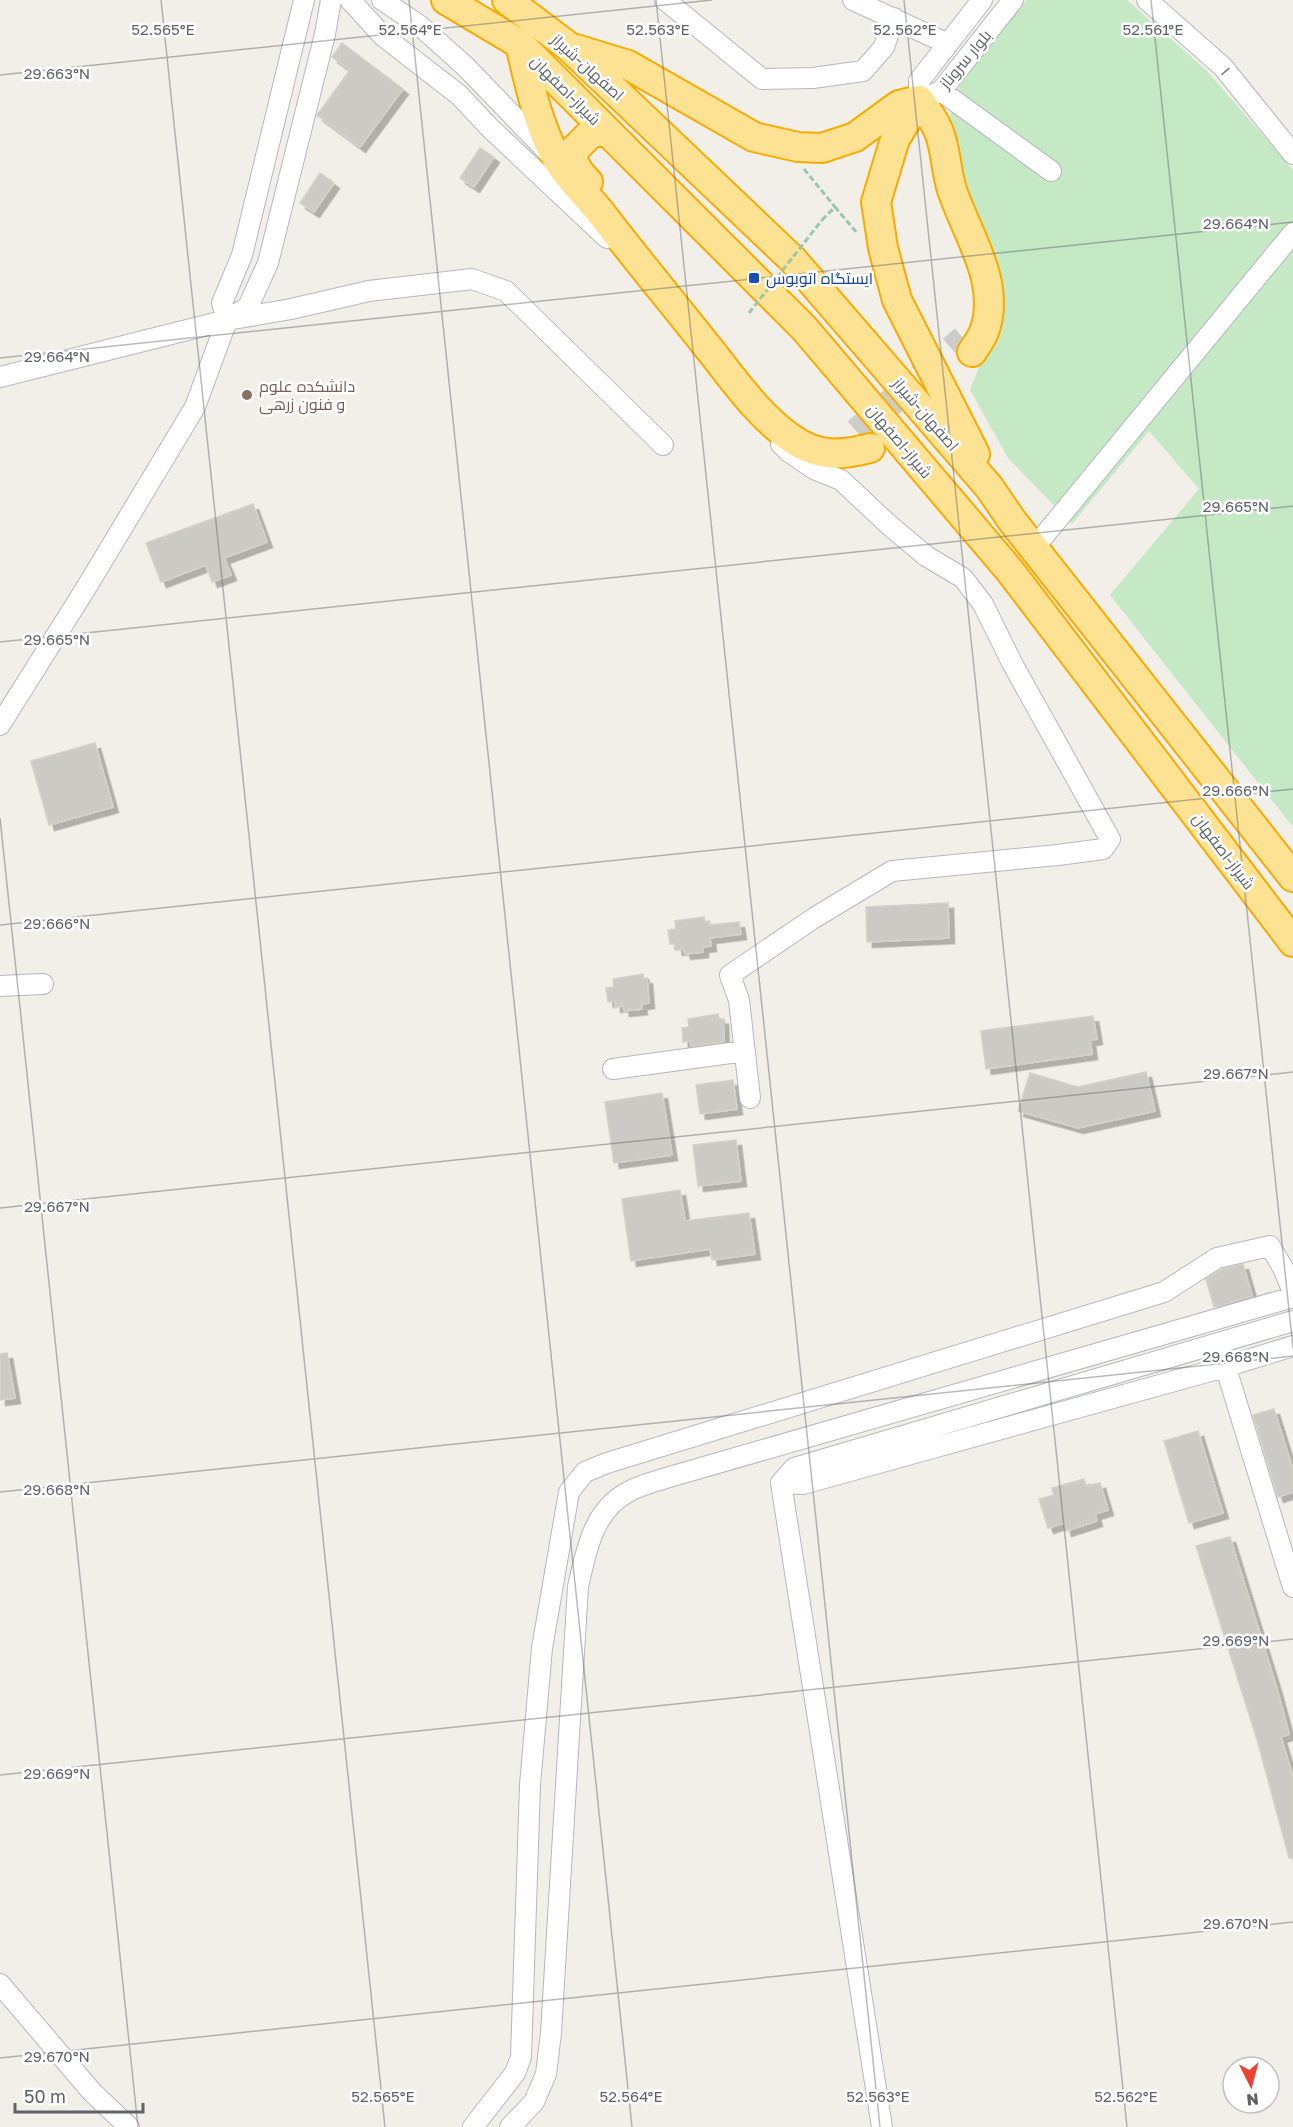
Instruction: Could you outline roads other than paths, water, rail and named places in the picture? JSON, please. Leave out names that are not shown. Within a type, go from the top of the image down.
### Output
[{"type":"highway","name":"شیراز-اصفهان","points":[[446,0],[520,44],[804,328],[1010,570],[1293,942]]},
{"type":"highway","name":"اصفهان-شیراز","points":[[507,0],[568,46],[793,260],[989,487],[1034,548],[1293,877]]},
{"type":"highway","points":[[520,44],[535,110],[561,165],[628,250],[740,388],[778,428],[809,448],[829,454],[846,454],[863,440],[811,431],[788,419],[766,398],[615,211],[579,172],[572,159],[575,149],[591,133],[607,131]]},
{"type":"highway","points":[[568,46],[628,65],[754,137],[798,147],[822,148],[855,137],[899,105],[930,96]]},
{"type":"highway","points":[[930,96],[895,139],[876,202],[883,248],[897,300],[973,449],[989,487]]},
{"type":"highway","points":[[930,96],[931,180],[966,262],[975,300],[968,345]]},
{"type":"street","points":[[0,725],[195,407],[226,320],[222,303],[242,255],[304,0]]},
{"type":"street","points":[[226,320],[248,307],[268,263],[332,0]]},
{"type":"street","points":[[350,0],[383,36],[459,95],[569,204],[603,233],[789,452],[814,469],[841,480],[911,543],[963,578],[983,604],[1012,663],[1110,839],[1103,849],[892,871],[814,918],[730,975],[739,1000],[750,1098]]},
{"type":"street","points":[[382,0],[418,25],[465,66],[561,165]]},
{"type":"street","points":[[665,0],[762,79],[813,78],[863,71],[885,47],[894,18]]},
{"type":"street","points":[[853,0],[948,44]]},
{"type":"street","name":"بلوار سروناز","points":[[982,0],[919,81],[930,96],[1013,0]]},
{"type":"street","name":"۱","points":[[1147,0],[1223,67],[1293,154]]},
{"type":"street","points":[[930,96],[1051,171]]},
{"type":"street","points":[[1034,548],[1293,233]]},
{"type":"street","points":[[0,377],[226,320],[291,309],[369,291],[472,279],[506,291],[663,445]]},
{"type":"street","points":[[0,986],[43,984]]},
{"type":"street","points":[[613,1069],[745,1052]]},
{"type":"street","points":[[472,2127],[515,2073],[521,2057],[531,1785],[542,1648],[569,1492],[585,1472],[1164,1292],[1217,1258],[1270,1246],[1293,1292]]},
{"type":"street","points":[[510,2127],[534,2102],[546,2074],[578,1587],[592,1530],[610,1506],[629,1491],[666,1478],[1293,1297]]},
{"type":"street","points":[[882,2127],[781,1484],[794,1468],[1293,1321]]},
{"type":"street","points":[[1218,1343],[1293,1587]]},
{"type":"street","points":[[781,1484],[803,1484],[1293,1346]]},
{"type":"street","points":[[0,1984],[92,2092],[129,2127]]},
{"type":"tunnel","points":[[857,432],[964,339]]},
{"type":"place","name":"ایستگاه اتوبوس","points":[[754,278]]},
{"type":"place","name":"دانشکده علوم و فنون زرهی","points":[[247,395]]}]
